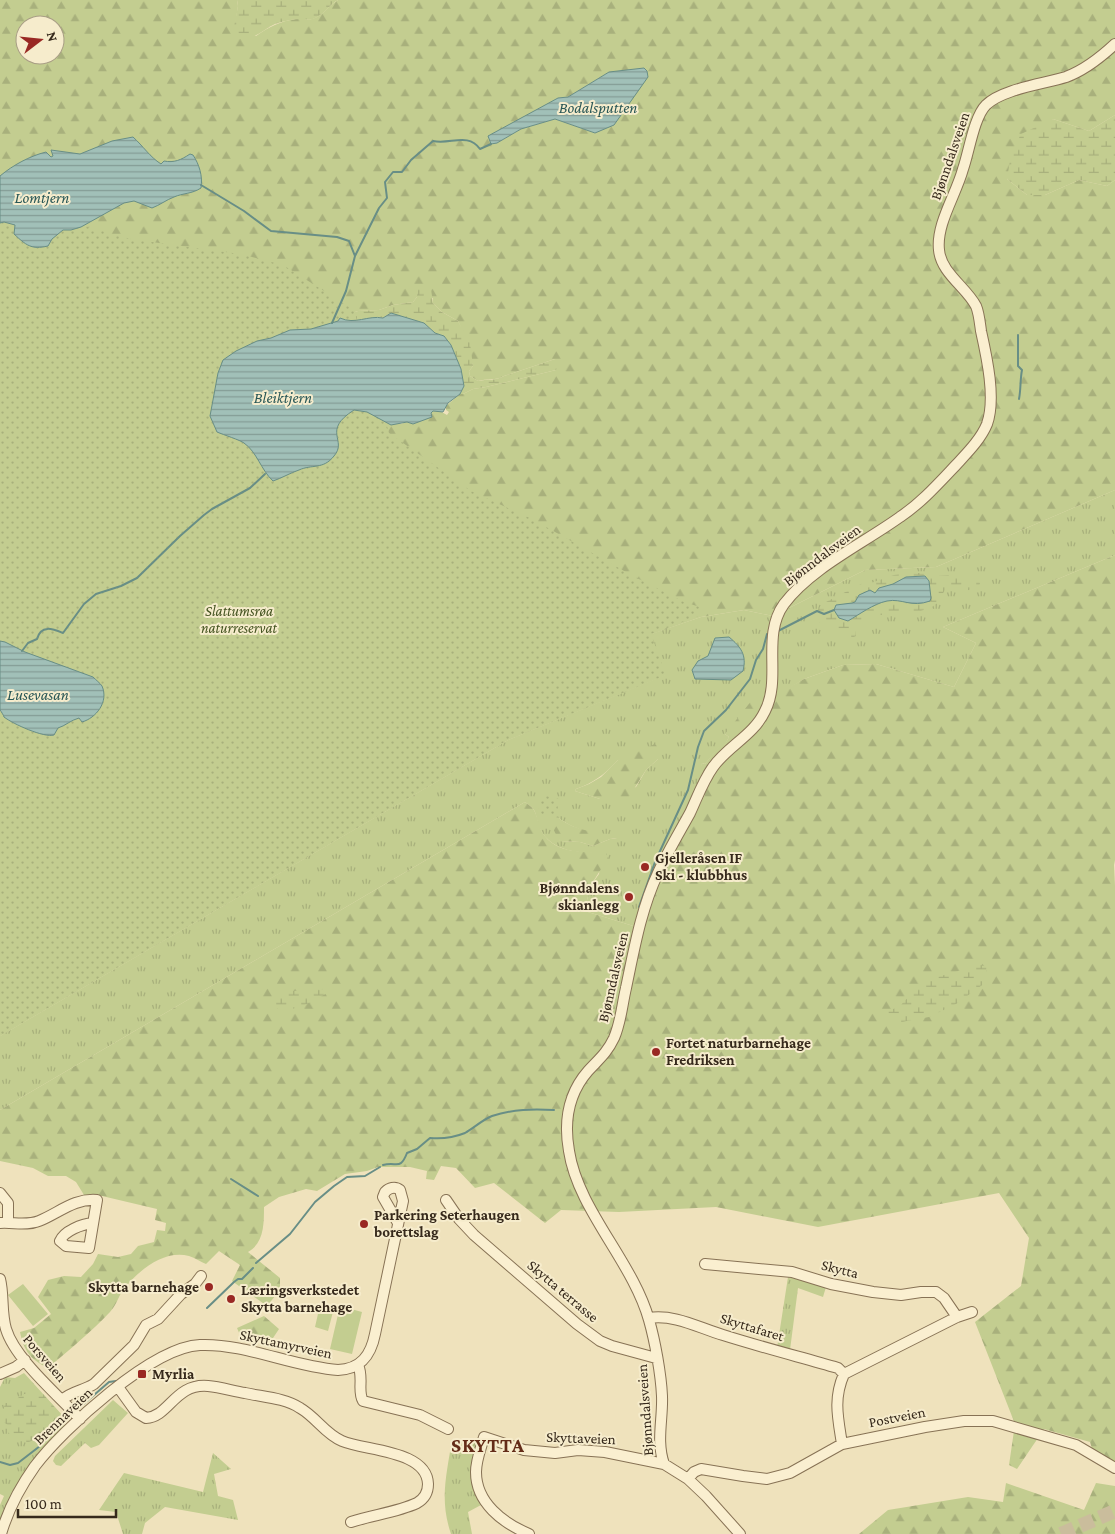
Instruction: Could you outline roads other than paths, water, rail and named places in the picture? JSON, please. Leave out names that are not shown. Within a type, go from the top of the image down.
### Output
[{"type":"street","name":"Bjønndalsveien","points":[[664,1464],[660,1452],[662,1395],[649,1318],[627,1270],[574,1175],[566,1131],[567,1112],[585,1074],[604,1056],[620,1021],[624,995],[644,912],[660,868],[712,769],[737,741],[756,726],[768,707],[772,673],[773,628],[786,601],[809,579],[920,502],[968,453],[986,427],[990,410],[990,387],[986,355],[976,307],[942,264],[939,251],[940,229],[958,187],[980,113],[986,105],[1002,96],[1065,77],[1087,67],[1115,44]]},
{"type":"street","points":[[0,1193],[8,1203],[4,1222],[25,1224],[38,1221],[77,1202],[89,1199],[97,1200],[93,1223]]},
{"type":"street","name":"Skytta terrasse","points":[[446,1200],[459,1219],[474,1235],[576,1324],[600,1341],[656,1358]]},
{"type":"street","points":[[398,1223],[373,1345],[368,1356],[358,1365],[362,1376],[360,1395],[363,1401],[420,1415],[448,1429]]},
{"type":"street","name":"Skytta","points":[[705,1264],[792,1272],[831,1284],[873,1292],[901,1295],[936,1292],[944,1298],[957,1317]]},
{"type":"street","points":[[62,1400],[72,1392],[94,1384],[134,1345],[146,1325],[158,1319],[201,1276]]},
{"type":"street","name":"Porsveien","points":[[0,1279],[5,1327],[12,1342],[25,1360],[80,1419]]},
{"type":"street","points":[[842,1444],[836,1403],[844,1374],[957,1317],[972,1312]]},
{"type":"street","name":"Skyttafaret","points":[[649,1318],[660,1316],[695,1325],[722,1335],[838,1368],[844,1374]]},
{"type":"street","name":"Skyttamyrveien","points":[[178,1349],[201,1345],[220,1346],[334,1370],[348,1369],[358,1365]]},
{"type":"street","name":"Brennaveien","points":[[1,1534],[15,1498],[48,1450],[80,1419],[118,1387],[178,1349]]},
{"type":"street","points":[[0,1374],[16,1367],[25,1360]]},
{"type":"street","points":[[118,1387],[136,1412],[146,1418],[157,1415],[186,1389],[201,1386],[213,1386],[284,1401],[301,1408],[328,1433],[338,1439],[401,1456],[416,1463],[422,1469],[428,1486],[426,1495],[422,1500],[412,1505],[351,1522]]},
{"type":"street","name":"Postveien","points":[[688,1479],[701,1469],[767,1479],[790,1473],[842,1444],[925,1426],[993,1421],[1076,1444],[1115,1468]]},
{"type":"street","name":"Skyttaveien","points":[[529,1534],[505,1521],[484,1501],[477,1481],[476,1470],[484,1437],[524,1450],[555,1453],[578,1450],[605,1452],[664,1464],[688,1479],[740,1534]]},
{"type":"water","name":"Bodalsputten","points":[[644,68],[647,71],[648,77],[614,125],[595,133],[555,119],[521,129],[497,143],[491,144],[488,136],[558,98],[568,97],[609,72]]},
{"type":"water","name":"Lomtjern","points":[[133,137],[161,164],[164,161],[174,161],[190,154],[193,155],[200,170],[201,188],[174,197],[152,208],[134,201],[124,203],[81,227],[63,230],[52,239],[48,246],[29,246],[14,234],[15,225],[4,222],[0,223],[0,176],[10,168],[28,158],[46,152],[51,157],[53,156],[51,150],[80,154],[112,141]]},
{"type":"water","name":"Bleiktjern","points":[[391,313],[424,323],[435,333],[444,336],[451,345],[461,369],[464,386],[460,394],[448,403],[443,412],[433,411],[431,413],[432,417],[413,424],[407,422],[391,425],[367,412],[354,410],[344,417],[339,424],[337,430],[338,450],[330,460],[322,465],[304,468],[273,481],[248,447],[242,442],[217,432],[210,416],[218,373],[223,360],[236,351],[257,341],[271,338],[290,330],[311,329],[338,321],[340,318],[351,321],[377,317],[383,318]]},
{"type":"water","points":[[925,576],[929,581],[930,601],[917,604],[892,600],[882,602],[848,621],[839,618],[834,610],[836,605],[855,602],[859,595],[870,590],[875,593],[879,588],[893,584],[906,577]]},
{"type":"water","points":[[729,637],[742,652],[744,660],[743,671],[731,680],[695,679],[692,670],[698,661],[708,656],[715,638]]},
{"type":"water","name":"Lusevasan","points":[[0,641],[93,677],[102,686],[104,692],[100,709],[87,720],[82,722],[79,718],[58,728],[54,735],[43,734],[21,727],[4,717],[0,710]]},
{"type":"waterway","points":[[355,256],[379,208],[387,198],[385,182],[393,172],[402,172],[411,160],[433,141],[470,141],[480,149],[491,144]]},
{"type":"waterway","points":[[201,185],[244,211],[271,231],[337,237],[349,241],[355,256],[346,291],[332,323]]},
{"type":"waterway","points":[[1018,335],[1018,366],[1022,370],[1019,399]]},
{"type":"waterway","points":[[22,651],[28,643],[37,639],[44,629],[63,633],[84,604],[96,594],[121,586],[137,578],[204,515],[250,488],[265,474]]},
{"type":"waterway","points":[[778,631],[817,611],[824,614],[834,610]]},
{"type":"waterway","points":[[639,907],[655,862],[688,790],[698,747],[704,731],[726,710],[750,679],[756,660],[763,649],[767,634]]},
{"type":"waterway","points":[[383,1165],[400,1164],[405,1159],[407,1153],[417,1149],[430,1138],[452,1137],[465,1133],[492,1116],[523,1110],[554,1110]]},
{"type":"waterway","points":[[256,1263],[290,1234],[315,1202],[334,1186],[347,1177],[365,1176],[380,1167]]},
{"type":"waterway","points":[[231,1179],[258,1196]]},
{"type":"waterway","points":[[207,1308],[234,1282],[242,1279],[253,1268]]},
{"type":"waterway","points":[[79,1408],[109,1382],[116,1381]]},
{"type":"waterway","points":[[0,1462],[10,1465],[18,1463],[40,1446],[64,1420]]},
{"type":"tunnel","points":[[1061,1534],[1115,1511]]},
{"type":"place","name":"Gjelleråsen IF Ski - klubbhus","points":[[645,867]]},
{"type":"place","name":"Bjønndalens skianlegg","points":[[629,897]]},
{"type":"place","name":"Fortet naturbarnehage Fredriksen","points":[[656,1052]]},
{"type":"place","name":"Parkering Seterhaugen borettslag","points":[[364,1224]]},
{"type":"place","name":"Skytta barnehage","points":[[209,1287]]},
{"type":"place","name":"Læringsverkstedet Skytta barnehage","points":[[231,1299]]},
{"type":"place","name":"Myrlia","points":[[142,1374]]},
{"type":"district","name":"SKYTTA","points":[[488,1445]]},
{"type":"park label","name":"Slattumsrøa naturreservat","points":[[239,620]]}]
